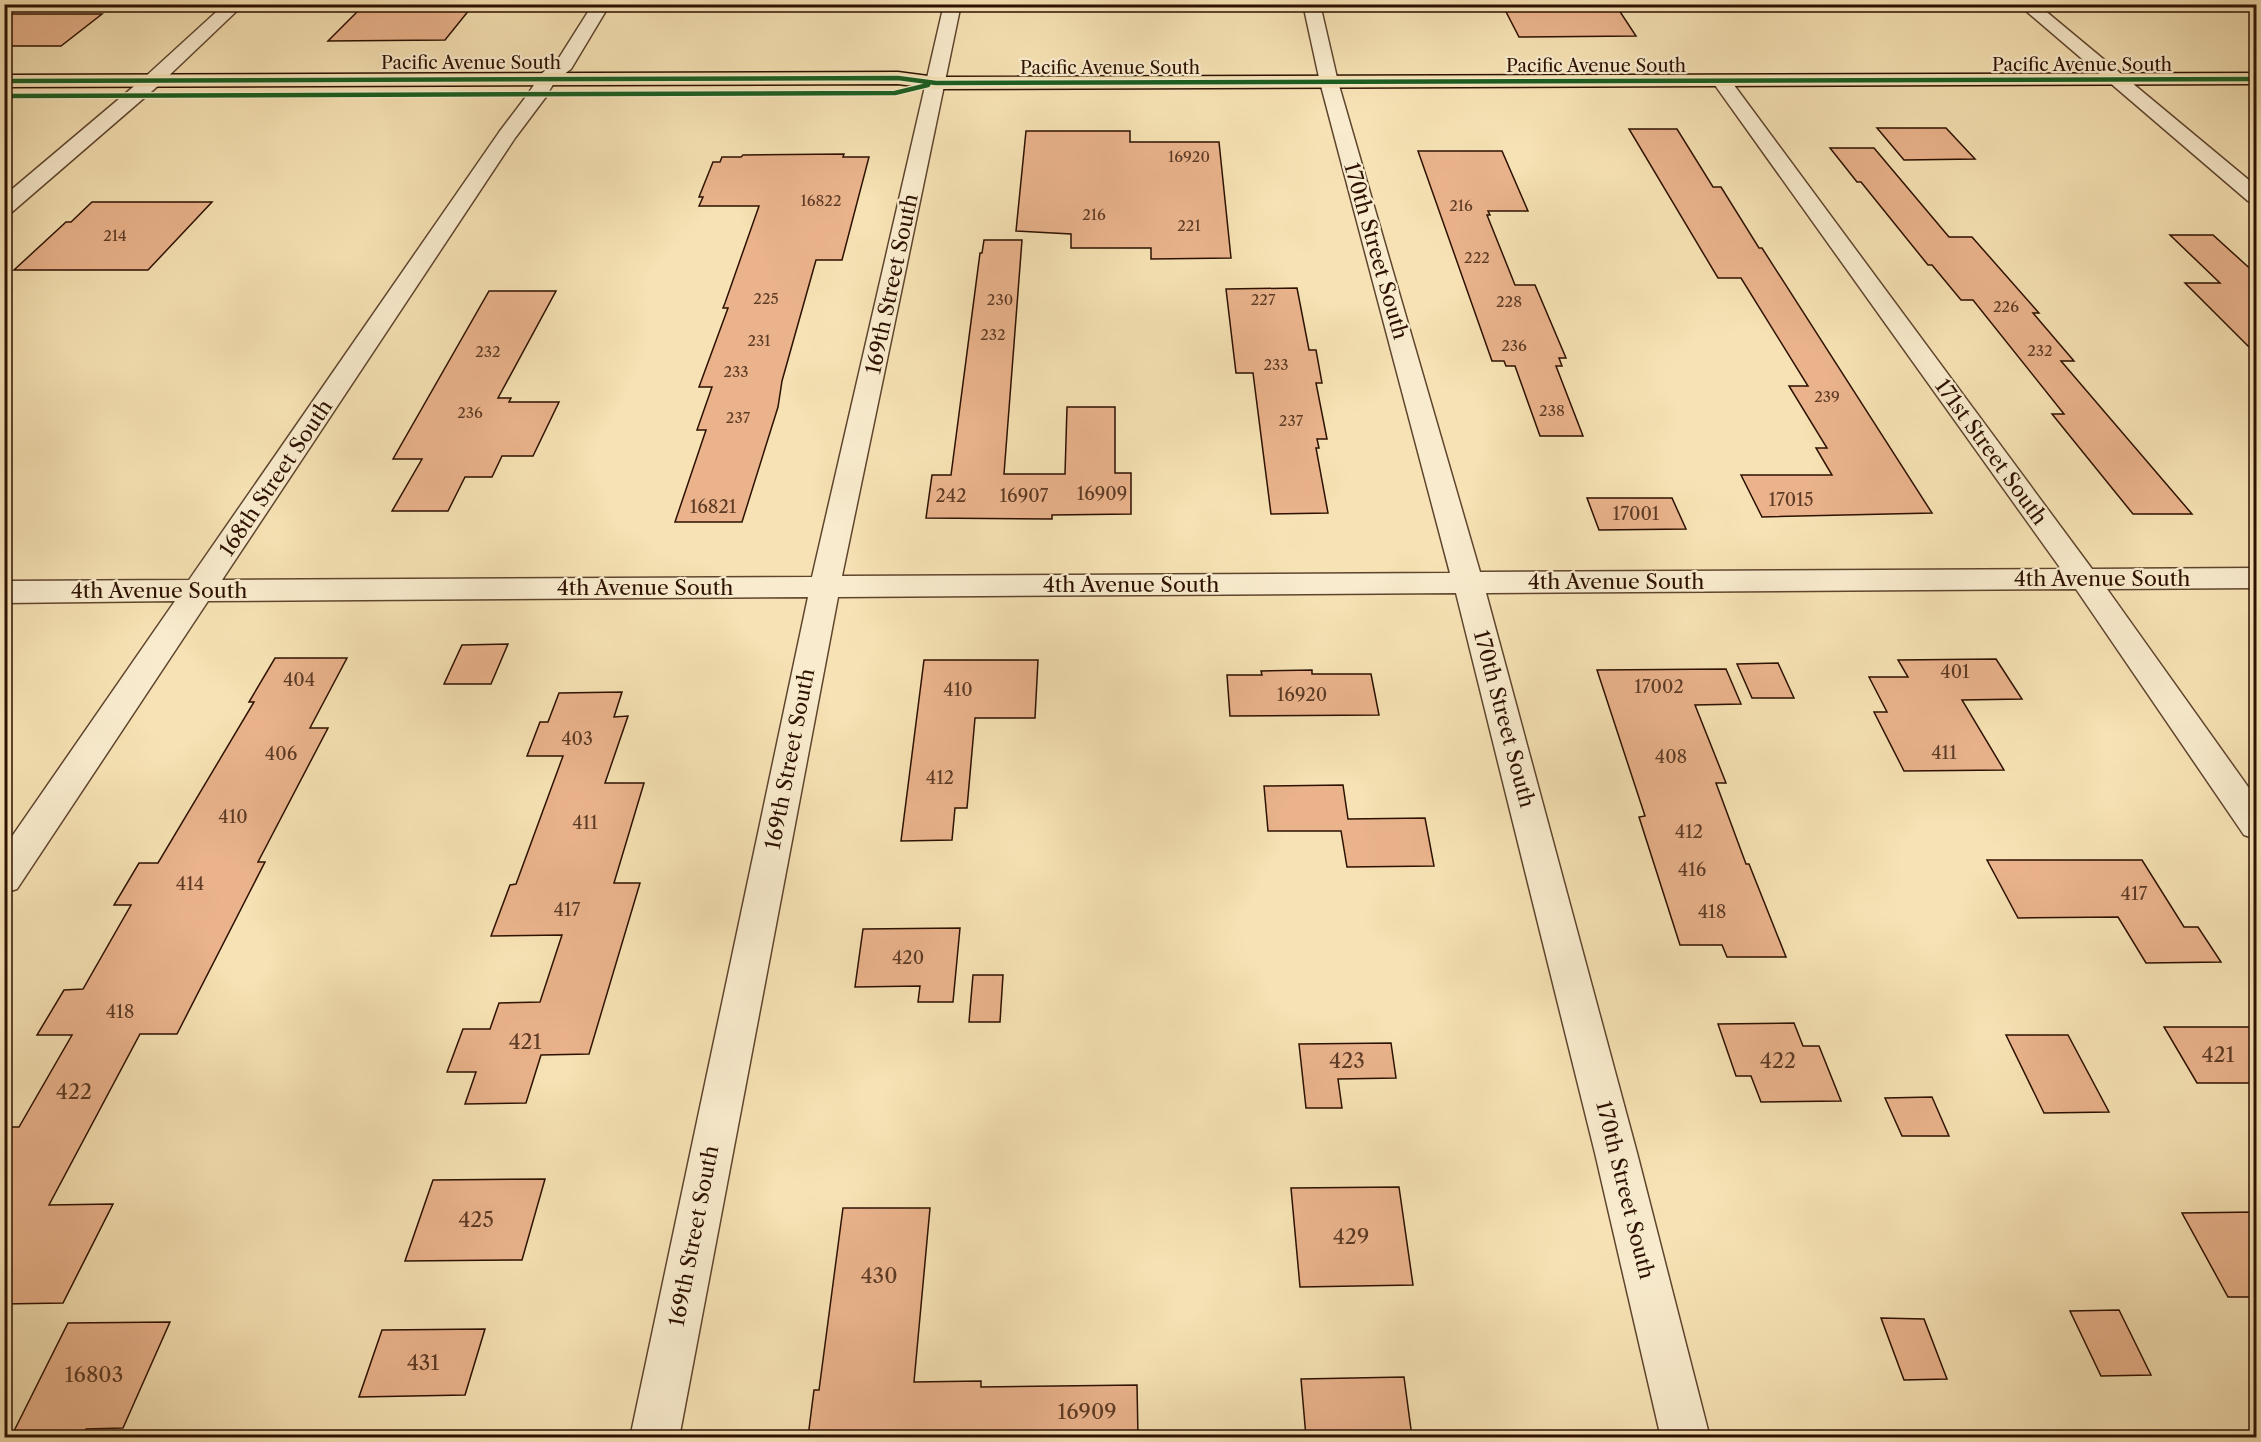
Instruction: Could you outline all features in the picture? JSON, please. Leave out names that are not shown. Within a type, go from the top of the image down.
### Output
[{"type":"main road","name":"Pacific Avenue South","points":[[4,81],[543,86],[895,93],[936,83],[2256,79]]},
{"type":"main road","name":"Pacific Avenue South","points":[[4,96],[134,96],[543,86]]},
{"type":"street","points":[[4,207],[152,81],[236,4]]},
{"type":"street","name":"168th Street South","points":[[543,86],[549,64],[589,4]]},
{"type":"street","name":"168th Street South","points":[[4,878],[507,135],[543,86],[564,65],[602,4]]},
{"type":"street","name":"169th Street South","points":[[654,1437],[825,587],[953,4]]},
{"type":"street","name":"170th Street South","points":[[1311,4],[1329,82],[1468,583],[1613,1142],[1686,1437]]},
{"type":"street","points":[[2026,4],[2256,196]]},
{"type":"street","name":"171st Street South","points":[[1721,81],[2084,579],[2256,825]]},
{"type":"street","name":"4th Avenue South","points":[[4,592],[2256,578]]},
{"type":"building","points":[[365,4],[474,4],[445,40],[328,41]]},
{"type":"building","points":[[1502,4],[1615,4],[1636,36],[1519,37]]},
{"type":"building","points":[[4,14],[102,14],[61,46],[4,46]]},
{"type":"building","points":[[1877,128],[1946,128],[1975,159],[1904,160]]},
{"type":"building","points":[[1629,129],[1677,129],[1713,187],[1721,187],[1759,248],[1762,248],[1932,513],[1762,517],[1741,475],[1832,475],[1816,448],[1827,448],[1789,386],[1808,386],[1741,278],[1718,278]]},
{"type":"building","points":[[1026,131],[1130,131],[1130,142],[1219,142],[1231,258],[1151,259],[1151,248],[1071,248],[1071,234],[1016,231]]},
{"type":"building","points":[[1830,148],[1874,148],[1949,237],[1972,237],[2039,313],[2033,313],[2074,361],[2061,361],[2192,514],[2133,514],[2052,414],[2064,414],[1973,300],[1961,300],[1932,265],[1928,265],[1861,182],[1857,182]]},
{"type":"building","points":[[1418,151],[1502,151],[1528,211],[1488,211],[1490,215],[1487,215],[1515,285],[1535,285],[1566,358],[1559,358],[1562,366],[1556,366],[1583,436],[1540,436],[1515,366],[1506,366],[1504,361],[1492,361]]},
{"type":"building","points":[[844,154],[843,157],[869,157],[842,260],[816,260],[782,381],[778,407],[742,522],[675,522],[706,430],[697,430],[712,387],[699,387],[728,308],[723,308],[759,206],[699,206],[703,197],[699,197],[713,162],[720,162],[722,157],[741,157],[743,155]]},
{"type":"building","points":[[92,202],[212,202],[148,270],[14,270],[66,222],[71,222]]},
{"type":"building","points":[[2170,235],[2213,235],[2256,274],[2256,354],[2185,283],[2220,283]]},
{"type":"building","points":[[984,240],[1022,240],[1004,474],[1065,474],[1067,407],[1115,407],[1115,473],[1131,473],[1131,514],[1052,515],[1052,519],[926,518],[932,475],[951,475],[980,253],[982,253]]},
{"type":"building","points":[[1297,288],[1309,350],[1316,350],[1322,383],[1316,383],[1327,439],[1317,439],[1319,448],[1316,448],[1328,513],[1271,514],[1253,373],[1236,373],[1226,289]]},
{"type":"building","points":[[489,291],[556,291],[498,398],[511,398],[509,402],[559,402],[533,456],[502,456],[492,477],[465,477],[448,511],[392,511],[422,459],[393,459]]},
{"type":"building","points":[[1587,498],[1672,498],[1686,529],[1599,530]]},
{"type":"building","points":[[508,644],[491,684],[444,684],[462,645]]},
{"type":"building","points":[[275,658],[347,658],[310,728],[328,728],[258,862],[265,862],[177,1034],[140,1034],[49,1205],[113,1204],[63,1303],[4,1304],[4,1127],[19,1127],[72,1035],[37,1035],[64,990],[83,989],[131,905],[114,905],[139,863],[158,863],[254,702],[249,702]]},
{"type":"building","points":[[1996,659],[2022,699],[1962,700],[2004,770],[1904,771],[1874,712],[1887,712],[1869,677],[1908,677],[1898,660]]},
{"type":"building","points":[[924,660],[1038,660],[1035,718],[975,718],[967,808],[955,808],[952,840],[901,841]]},
{"type":"building","points":[[1778,663],[1794,698],[1752,698],[1737,664]]},
{"type":"building","points":[[1726,669],[1741,704],[1695,705],[1726,783],[1716,783],[1746,864],[1749,864],[1786,957],[1727,957],[1722,945],[1680,945],[1639,817],[1645,816],[1597,670]]},
{"type":"building","points":[[1312,670],[1312,674],[1371,674],[1379,715],[1230,716],[1227,675],[1262,675],[1261,671]]},
{"type":"building","points":[[622,692],[614,717],[628,716],[605,783],[644,783],[614,883],[640,883],[589,1054],[541,1055],[526,1103],[465,1104],[476,1072],[447,1072],[463,1029],[490,1029],[499,1003],[540,1002],[562,935],[491,936],[510,885],[516,884],[563,756],[527,756],[540,722],[548,722],[559,693]]},
{"type":"building","points":[[1343,785],[1348,819],[1425,818],[1434,866],[1347,867],[1341,831],[1268,831],[1264,786]]},
{"type":"building","points":[[1987,860],[2142,860],[2184,927],[2198,927],[2221,962],[2146,963],[2118,917],[2018,918]]},
{"type":"building","points":[[960,928],[953,1002],[918,1002],[920,986],[855,987],[863,929]]},
{"type":"building","points":[[973,975],[1003,975],[1000,1022],[969,1022]]},
{"type":"building","points":[[1794,1023],[1803,1046],[1819,1046],[1841,1101],[1761,1102],[1751,1076],[1736,1076],[1718,1024]]},
{"type":"building","points":[[2164,1027],[2256,1027],[2256,1083],[2197,1083]]},
{"type":"building","points":[[2006,1035],[2068,1035],[2109,1112],[2044,1113]]},
{"type":"building","points":[[1391,1043],[1396,1078],[1338,1079],[1342,1108],[1306,1108],[1299,1044]]},
{"type":"building","points":[[1932,1097],[1949,1136],[1902,1136],[1885,1098]]},
{"type":"building","points":[[545,1179],[522,1260],[405,1261],[433,1180]]},
{"type":"building","points":[[1399,1187],[1413,1285],[1300,1287],[1291,1188]]},
{"type":"building","points":[[843,1208],[930,1208],[914,1382],[981,1381],[981,1387],[1137,1385],[1138,1437],[808,1437],[814,1390],[819,1390]]},
{"type":"building","points":[[2256,1212],[2256,1297],[2228,1297],[2182,1213]]},
{"type":"building","points":[[2119,1310],[2151,1375],[2101,1376],[2070,1311]]},
{"type":"building","points":[[1881,1318],[1924,1319],[1947,1379],[1904,1380]]},
{"type":"building","points":[[170,1322],[123,1428],[86,1429],[82,1437],[11,1437],[68,1323]]},
{"type":"building","points":[[485,1329],[465,1395],[359,1397],[382,1330]]},
{"type":"building","points":[[1404,1377],[1412,1437],[1306,1437],[1301,1379]]},
{"type":"cycle path","points":[[4,81],[898,78],[936,83],[2256,79]]},
{"type":"cycle path","points":[[4,96],[895,93],[928,85]]}]
